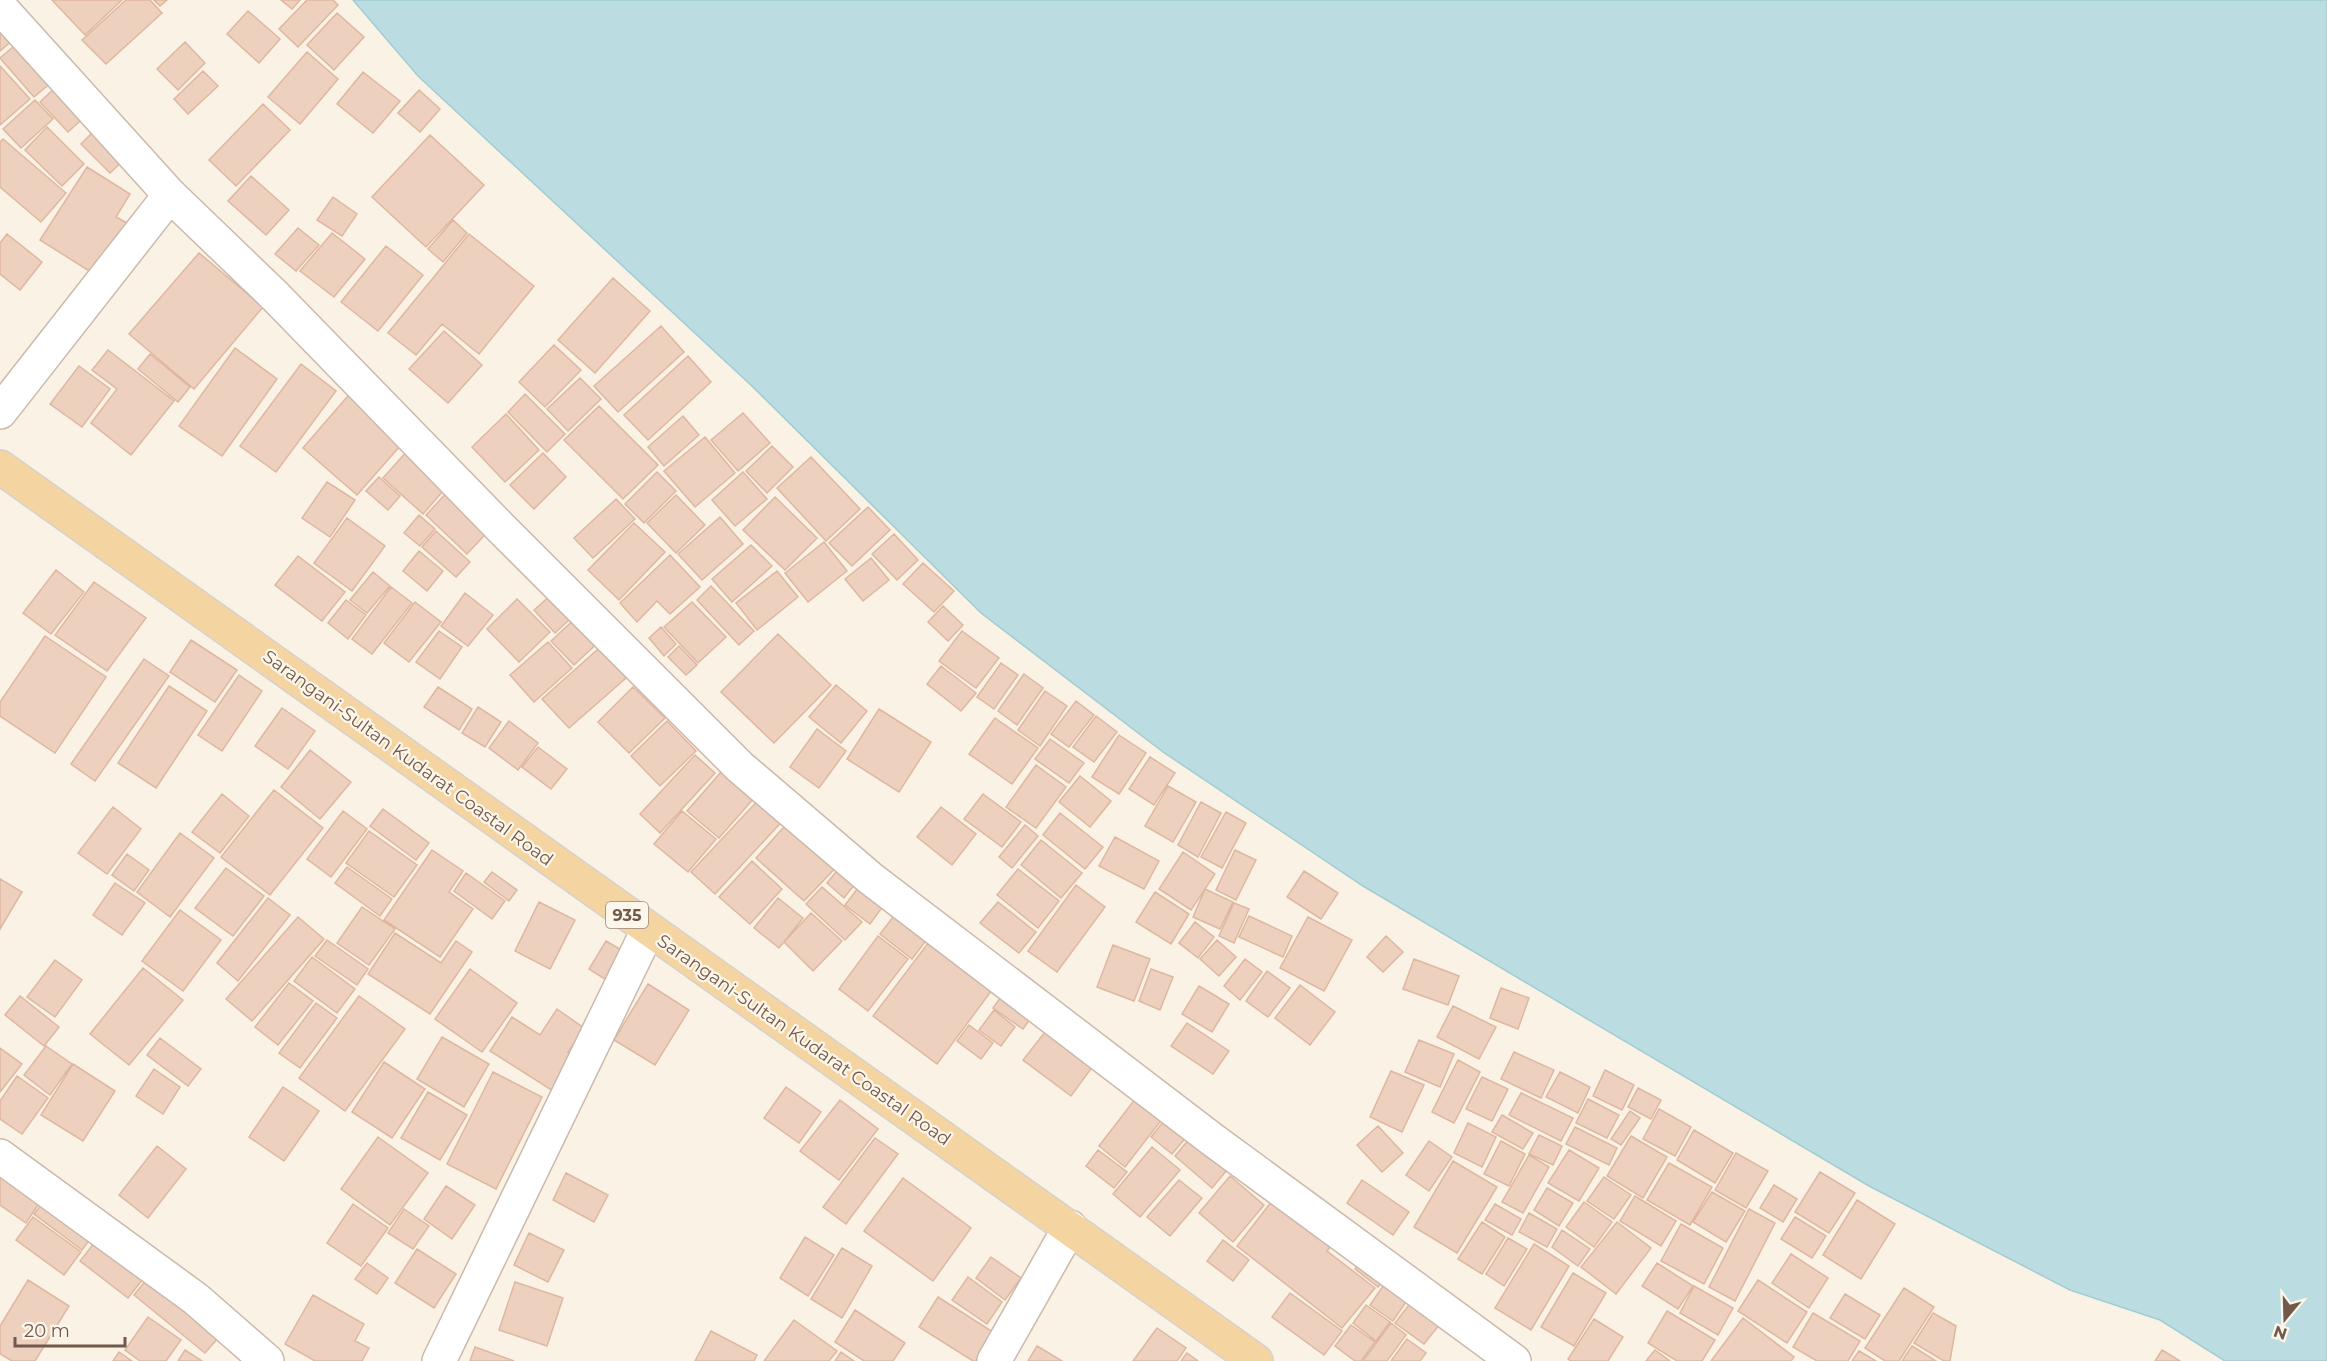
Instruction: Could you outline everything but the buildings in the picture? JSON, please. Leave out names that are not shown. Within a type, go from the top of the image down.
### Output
[{"type":"main road","name":"Sarangani-Sultan Kudarat Coastal Road","points":[[3,476],[1070,1227],[1256,1361]]},
{"type":"street","points":[[0,7],[170,195],[275,296],[501,528],[740,767],[879,885],[1213,1140],[1514,1361]]},
{"type":"street","points":[[0,412],[170,195]]},
{"type":"street","points":[[439,1361],[648,930]]},
{"type":"street","points":[[0,1156],[196,1299],[267,1361]]},
{"type":"street","points":[[994,1361],[1070,1227]]},
{"type":"water","points":[[353,0],[2327,0],[2327,1361],[2225,1361],[2160,1320],[2070,1290],[1869,1186],[1363,886],[1163,752],[981,613],[754,388],[418,76]]}]
